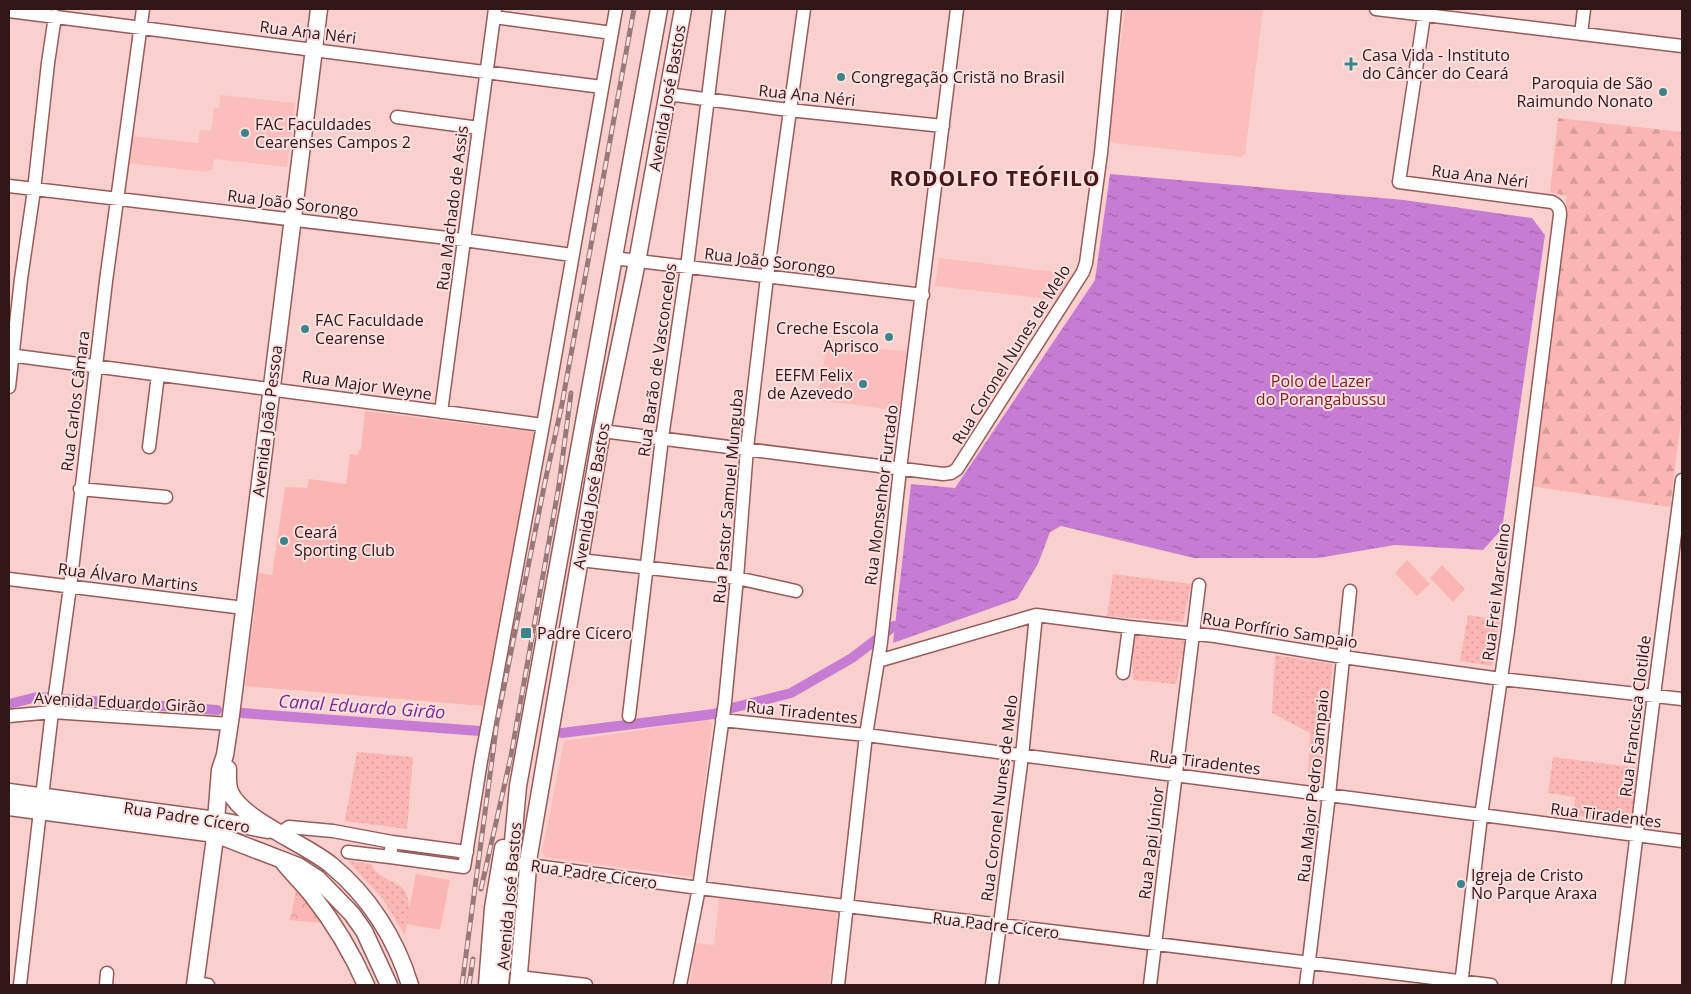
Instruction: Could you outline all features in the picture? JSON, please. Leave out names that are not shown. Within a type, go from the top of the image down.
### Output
[{"type":"main road","name":"Avenida João Pessoa","points":[[200,985],[220,770],[226,755],[319,9]]},
{"type":"main road","name":"Avenida José Bastos","points":[[500,985],[513,863],[518,786],[658,9]]},
{"type":"main road","name":"Avenida José Bastos","points":[[518,981],[513,863],[580,560],[602,431],[637,262],[682,9]]},
{"type":"main road","points":[[226,755],[229,790],[243,810],[315,853],[332,866],[361,894],[389,935],[404,963],[414,975],[418,985]]},
{"type":"main road","name":"Rua Padre Cícero","points":[[9,792],[41,804]]},
{"type":"main road","name":"Rua Padre Cícero","points":[[9,807],[41,804],[215,827],[280,833]]},
{"type":"main road","name":"Rua Padre Cícero","points":[[215,827],[283,861],[298,866],[318,879],[352,914],[364,931],[389,985]]},
{"type":"main road","points":[[283,861],[334,925],[354,957],[366,985]]},
{"type":"main road","points":[[487,985],[493,908],[513,863]]},
{"type":"main road","points":[[404,963],[410,985]]},
{"type":"street","name":"Rua Carlos Câmara","points":[[20,985],[52,709],[70,587],[80,489],[143,9]]},
{"type":"street","points":[[348,852],[464,867],[481,761],[543,425],[616,9]]},
{"type":"street","name":"Rua Barão de Vasconcelos","points":[[629,716],[662,438],[687,267],[718,9]]},
{"type":"street","name":"Rua Pastor Samuel Munguba","points":[[680,985],[699,888],[725,702],[747,448],[767,277],[804,9]]},
{"type":"street","name":"Rua Monsenhor Furtado","points":[[838,985],[866,735],[881,642],[900,469],[957,9]]},
{"type":"street","name":"Rua Coronel Nunes de Melo","points":[[900,469],[943,474],[951,473],[957,469],[1083,272],[1101,153],[1115,9]]},
{"type":"street","points":[[1376,9],[1424,12],[1682,46]]},
{"type":"street","points":[[1581,34],[1584,9]]},
{"type":"street","name":"Rua Ana Néri","points":[[9,11],[602,87]]},
{"type":"street","name":"Rua Ana Néri","points":[[1424,12],[1399,182],[1557,204]]},
{"type":"street","points":[[494,13],[612,33]]},
{"type":"street","name":"Rua Machado de Assis","points":[[441,412],[494,13]]},
{"type":"street","points":[[9,387],[11,355],[56,16]]},
{"type":"street","name":"Rua Ana Néri","points":[[667,94],[789,110],[943,126]]},
{"type":"street","points":[[397,117],[479,128]]},
{"type":"street","name":"Rua João Sorongo","points":[[9,186],[464,240],[572,255]]},
{"type":"street","name":"Rua Frei Marcelino","points":[[1461,983],[1481,816],[1501,679],[1560,215],[1560,208],[1557,204]]},
{"type":"street","name":"Rua João Sorongo","points":[[613,258],[922,295]]},
{"type":"street","name":"Rua Major Weyne","points":[[11,355],[543,425]]},
{"type":"street","points":[[150,447],[158,375]]},
{"type":"street","points":[[602,431],[900,469]]},
{"type":"street","name":"Rua Francisca Clotilde","points":[[1618,985],[1654,695],[1676,568],[1682,480]]},
{"type":"street","points":[[80,489],[166,497]]},
{"type":"street","points":[[580,560],[737,578],[796,591]]},
{"type":"street","name":"Rua Álvaro Martins","points":[[9,580],[244,608]]},
{"type":"street","name":"Rua Papi Júnior","points":[[1150,985],[1199,586]]},
{"type":"street","name":"Rua Major Pedro Sampaio","points":[[1306,985],[1329,794],[1350,591]]},
{"type":"street","name":"Rua Coronel Nunes de Melo","points":[[992,985],[1022,756],[1036,615]]},
{"type":"street","name":"Rua Porfírio Sampaio","points":[[878,661],[1036,615],[1192,633],[1343,657],[1501,679],[1682,699]]},
{"type":"street","points":[[1123,673],[1130,627]]},
{"type":"street","name":"Avenida Eduardo Girão","points":[[9,716],[52,709],[230,724]]},
{"type":"street","name":"Rua Tiradentes","points":[[723,717],[1176,774],[1481,816],[1682,841]]},
{"type":"street","name":"Rua Padre Cícero","points":[[280,833],[289,827],[333,831],[392,842],[467,852]]},
{"type":"street","points":[[390,857],[392,842]]},
{"type":"street","name":"Rua Padre Cícero","points":[[513,863],[1000,926],[1461,983],[1491,985]]},
{"type":"street","points":[[518,981],[586,985]]},
{"type":"shaded area","points":[[1125,9],[1263,9],[1245,154],[1242,157],[1113,143],[1108,138]]},
{"type":"shaded area","name":"FAC Faculdades Cearenses Campos 2","points":[[220,95],[295,103],[287,167],[214,159],[212,170],[207,172],[128,163],[132,136],[198,143],[200,130],[211,131],[214,108],[219,108]]},
{"type":"shaded area","points":[[939,258],[1073,274],[1056,300],[935,286]]},
{"type":"shaded area","name":"EEFM Felix de Azevedo","points":[[827,343],[911,352],[901,411],[818,400]]},
{"type":"shaded area","points":[[708,720],[712,724],[693,877],[545,857],[542,852],[564,741]]},
{"type":"shaded area","points":[[719,898],[836,913],[838,918],[829,985],[690,985],[695,943],[714,945]]},
{"type":"green space","points":[[1558,118],[1682,132],[1682,413],[1670,507],[1531,486],[1567,196],[1550,192]]},
{"type":"green space","points":[[365,411],[535,432],[486,704],[483,706],[245,686],[259,573],[272,575],[285,487],[307,488],[309,479],[346,484],[350,454],[358,455],[361,449]]},
{"type":"green space","points":[[1407,560],[1430,584],[1417,596],[1395,573]]},
{"type":"green space","points":[[1442,565],[1465,589],[1453,602],[1430,578]]},
{"type":"green space","points":[[1113,574],[1191,584],[1183,622],[1107,616]]},
{"type":"green space","points":[[1468,615],[1500,620],[1492,666],[1460,661]]},
{"type":"green space","points":[[1132,636],[1186,641],[1176,684],[1133,680]]},
{"type":"green space","points":[[1275,655],[1333,664],[1320,782],[1308,779],[1310,733],[1272,713]]},
{"type":"green space","points":[[357,752],[413,757],[407,829],[345,821]]},
{"type":"green space","points":[[1553,757],[1640,768],[1633,823],[1573,815],[1575,797],[1548,793]]},
{"type":"green space","points":[[348,861],[371,864],[382,876],[405,891],[408,898],[409,911],[405,935],[382,898]]},
{"type":"green space","points":[[416,874],[450,880],[440,930],[406,924]]},
{"type":"green space","points":[[297,885],[330,924],[290,920]]},
{"type":"water","name":"Polo de Lazer do Porangabussu","points":[[1110,174],[1404,200],[1532,218],[1545,235],[1502,529],[1483,550],[1395,545],[1318,558],[1194,558],[1061,526],[1050,532],[1038,564],[1017,599],[893,643],[911,484],[955,488],[1095,280]]},
{"type":"waterway","points":[[562,733],[714,714],[791,693],[852,658],[894,626]]},
{"type":"waterway","name":"Canal Eduardo Girão","points":[[9,704],[37,697],[217,710]]},
{"type":"waterway","name":"Canal Eduardo Girão","points":[[242,713],[480,731]]},
{"type":"railway","points":[[462,985],[497,722],[562,404],[634,9]]},
{"type":"railway","points":[[481,889],[511,756],[559,485],[571,393]]},
{"type":"railway","points":[[469,985],[473,959]]},
{"type":"place","name":"Casa Vida - Instituto do Câncer do Ceará","points":[[1351,64]]},
{"type":"place","name":"Congregação Cristã no Brasil","points":[[841,77]]},
{"type":"place","name":"Paroquia de São Raimundo Nonato","points":[[1663,92]]},
{"type":"place","name":"FAC Faculdades Cearenses Campos 2","points":[[245,133]]},
{"type":"place","name":"FAC Faculdade Cearense","points":[[305,329]]},
{"type":"place","name":"Creche Escola Aprisco","points":[[889,337]]},
{"type":"place","name":"EEFM Felix de Azevedo","points":[[863,384]]},
{"type":"place","name":"Ceará Sporting Club","points":[[284,541]]},
{"type":"place","name":"Padre Cícero","points":[[526,633]]},
{"type":"place","name":"Igreja de Cristo No Parque Araxa","points":[[1461,884]]},
{"type":"district","name":"RODOLFO TEÓFILO","points":[[995,178]]}]
